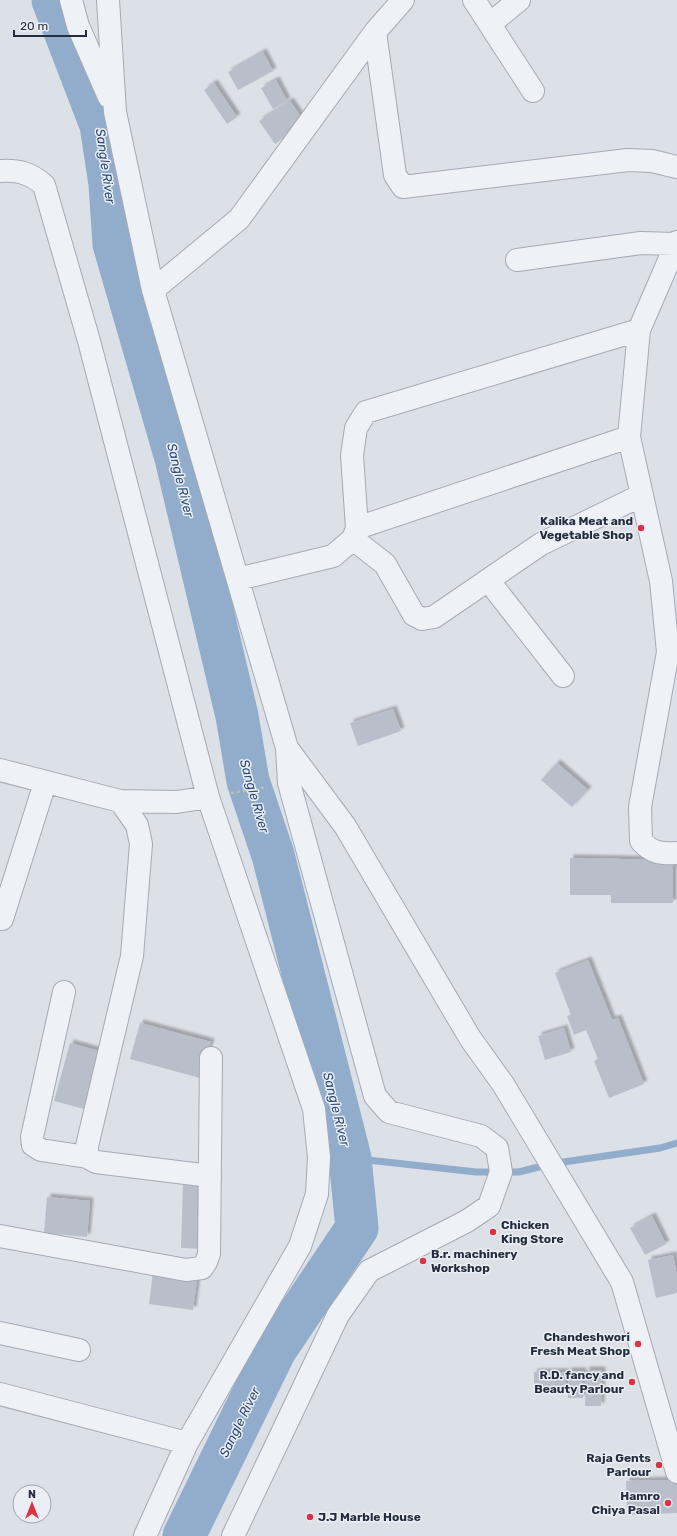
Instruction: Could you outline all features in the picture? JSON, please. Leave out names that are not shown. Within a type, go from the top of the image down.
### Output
[{"type":"street","points":[[71,0],[78,26],[115,112]]},
{"type":"street","points":[[108,0],[115,112],[153,290],[288,748],[289,783],[375,1096],[389,1112],[481,1136],[497,1148],[501,1172],[489,1206],[467,1221],[369,1271],[338,1315],[233,1536]]},
{"type":"street","points":[[153,290],[239,219],[375,32],[403,0]]},
{"type":"street","points":[[474,0],[533,91]]},
{"type":"street","points":[[490,24],[519,0]]},
{"type":"street","points":[[375,32],[395,175],[403,188],[628,160],[652,161],[677,167]]},
{"type":"street","points":[[0,171],[21,171],[33,175],[44,185],[91,349],[208,797],[314,1109],[319,1157],[317,1194],[300,1246],[187,1442],[145,1536]]},
{"type":"street","points":[[517,260],[641,243],[676,243],[639,330],[629,437],[661,581],[668,652],[640,807],[641,841],[648,849],[662,854],[677,853]]},
{"type":"street","points":[[639,330],[366,412],[356,428],[352,456],[355,534],[385,564],[414,615],[422,619],[434,617],[541,544],[642,495]]},
{"type":"street","points":[[238,579],[334,556],[355,534],[629,437]]},
{"type":"street","points":[[488,580],[563,676]]},
{"type":"street","points":[[288,748],[345,826],[470,1038],[503,1084],[622,1282],[665,1426],[677,1472]]},
{"type":"street","points":[[0,770],[45,783],[120,801],[177,802],[208,797]]},
{"type":"street","points":[[2,919],[45,783]]},
{"type":"street","points":[[86,1157],[87,1146],[105,1065],[132,956],[141,844],[137,825],[120,801]]},
{"type":"street","points":[[64,992],[32,1137],[33,1145],[41,1150],[86,1157],[96,1162],[210,1176]]},
{"type":"street","points":[[0,1236],[186,1270],[202,1268],[209,1254],[211,1058]]},
{"type":"street","points":[[0,1333],[79,1350]]},
{"type":"street","points":[[0,1394],[187,1442]]},
{"type":"street","points":[[665,1426],[677,1404]]},
{"type":"path","points":[[208,797],[289,783]]},
{"type":"building","points":[[263,52],[273,71],[238,90],[228,72]]},
{"type":"building","points":[[276,80],[287,101],[273,109],[261,88]]},
{"type":"building","points":[[214,83],[237,117],[227,124],[204,90]]},
{"type":"building","points":[[290,101],[305,123],[275,144],[259,121]]},
{"type":"building","points":[[393,709],[401,731],[358,746],[350,723]]},
{"type":"building","points":[[557,763],[588,790],[572,807],[541,780]]},
{"type":"building","points":[[570,858],[673,860],[673,903],[611,903],[611,895],[570,895]]},
{"type":"building","points":[[588,960],[612,1020],[618,1018],[644,1084],[609,1098],[594,1061],[598,1059],[586,1030],[574,1035],[567,1016],[571,1015],[555,973]]},
{"type":"building","points":[[140,1023],[211,1042],[200,1078],[130,1059]]},
{"type":"building","points":[[564,1028],[571,1052],[545,1060],[538,1036]]},
{"type":"building","points":[[70,1043],[99,1051],[84,1109],[54,1101]]},
{"type":"building","points":[[183,1182],[207,1183],[205,1249],[181,1248]]},
{"type":"building","points":[[47,1197],[90,1201],[87,1237],[44,1233]]},
{"type":"building","points":[[652,1216],[666,1244],[645,1255],[630,1228]]},
{"type":"building","points":[[673,1255],[677,1276],[677,1293],[656,1298],[648,1260]]},
{"type":"building","points":[[153,1272],[197,1279],[193,1310],[149,1304]]},
{"type":"building","points":[[586,1370],[602,1370],[601,1406],[585,1406]]},
{"type":"building","points":[[568,1371],[583,1371],[583,1398],[568,1398]]},
{"type":"building","points":[[534,1372],[566,1372],[566,1392],[534,1392]]},
{"type":"building","points":[[677,1480],[677,1513],[627,1515],[626,1481]]},
{"type":"waterway","name":"Sangle River","points":[[53,0],[101,125],[110,184],[114,244],[176,458],[237,716],[248,781],[273,855],[350,1158],[357,1228],[275,1350],[184,1536]]},
{"type":"waterway","points":[[350,1158],[476,1172],[519,1172],[550,1164],[660,1148],[677,1143]]},
{"type":"place","name":"Kalika Meat and Vegetable Shop","points":[[641,528]]},
{"type":"place","name":"Chicken King Store","points":[[493,1232]]},
{"type":"place","name":"B.r. machinery Workshop","points":[[423,1261]]},
{"type":"place","name":"Chandeshwori Fresh Meat Shop","points":[[638,1344]]},
{"type":"place","name":"R.D. fancy and Beauty Parlour","points":[[632,1382]]},
{"type":"place","name":"Raja Gents Parlour","points":[[659,1465]]},
{"type":"place","name":"Hamro Chiya Pasal","points":[[668,1503]]},
{"type":"place","name":"J.J Marble House","points":[[310,1517]]}]
